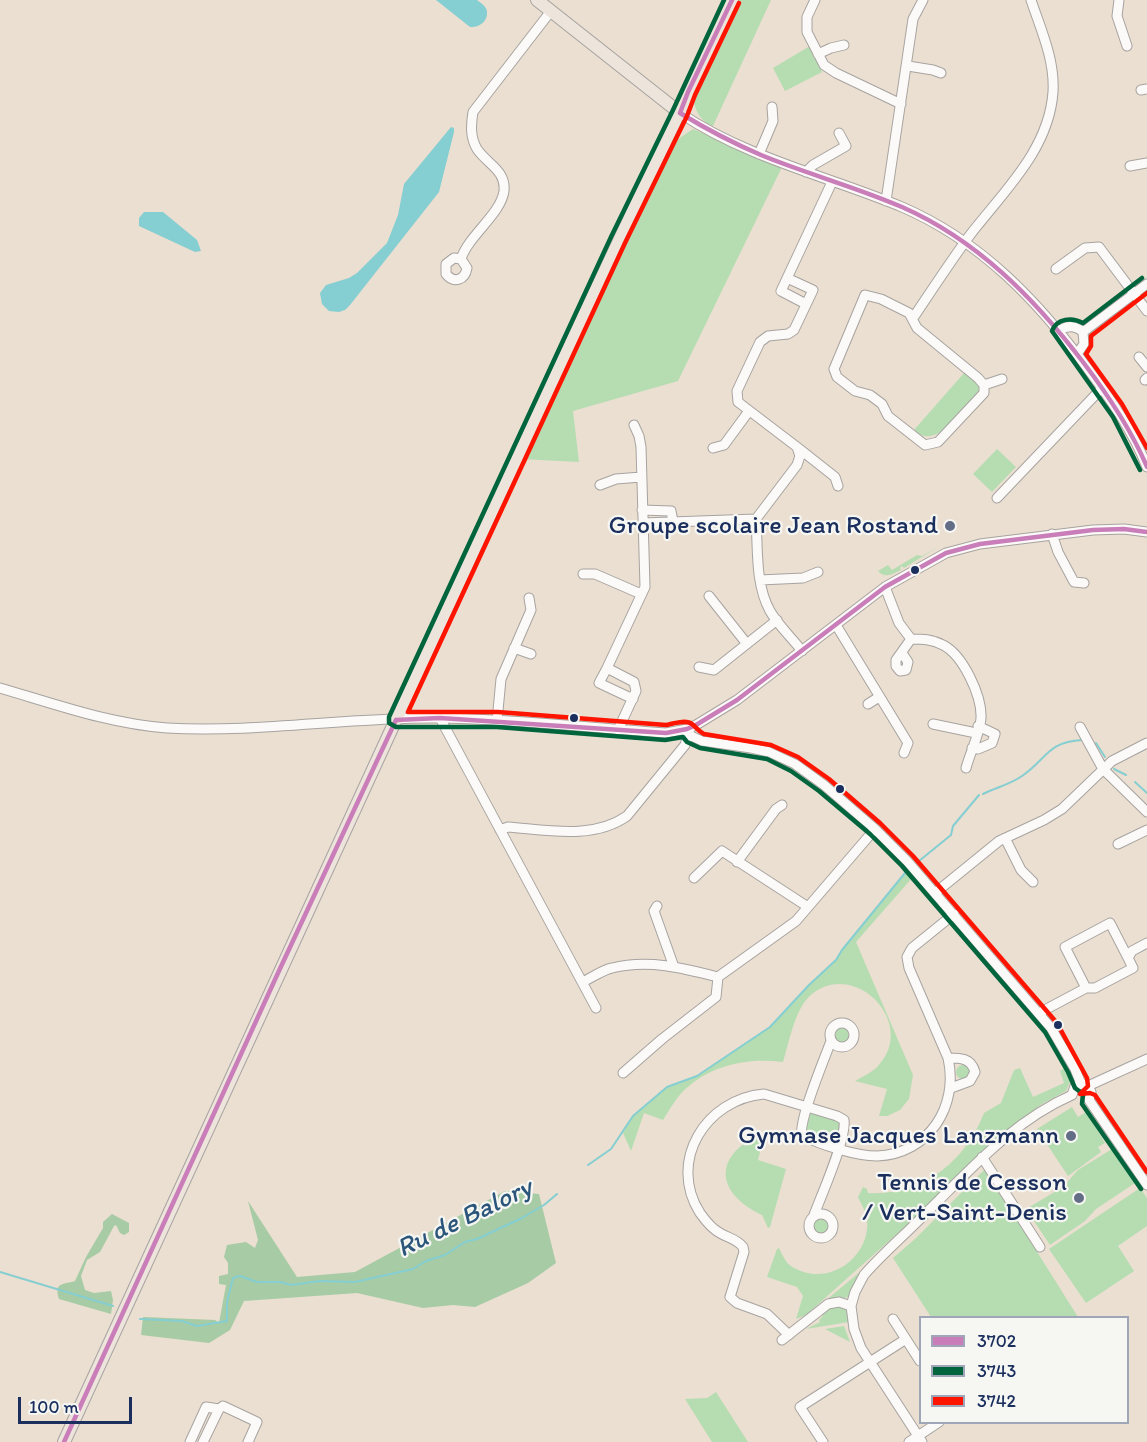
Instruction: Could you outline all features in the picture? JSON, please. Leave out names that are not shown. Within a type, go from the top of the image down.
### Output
[{"type":"main road","points":[[537,0],[680,113]]},
{"type":"main road","points":[[64,1442],[278,973],[618,240],[732,0]]},
{"type":"street","points":[[815,0],[806,25],[809,40],[824,65],[901,104]]},
{"type":"street","points":[[886,201],[908,66],[913,19],[923,0]]},
{"type":"street","points":[[913,318],[965,242],[1034,153],[1046,129],[1051,112],[1053,90],[1051,61],[1031,0]]},
{"type":"street","points":[[1119,0],[1117,16],[1127,46]]},
{"type":"street","points":[[461,259],[464,249],[499,204],[504,192],[497,168],[478,150],[473,138],[471,126],[474,112],[551,11]]},
{"type":"street","points":[[818,54],[844,45]]},
{"type":"street","points":[[908,66],[941,73]]},
{"type":"street","points":[[759,154],[773,121],[772,107]]},
{"type":"street","points":[[680,113],[700,127],[759,154],[886,201],[919,216],[965,242],[1011,278],[1059,331],[1125,422],[1147,467]]},
{"type":"street","points":[[806,172],[813,165],[846,146],[839,133]]},
{"type":"street","points":[[1130,166],[1147,163]]},
{"type":"street","points":[[806,304],[781,291],[832,182]]},
{"type":"street","points":[[1056,269],[1085,248],[1099,247],[1147,310]]},
{"type":"street","points":[[787,278],[813,290],[794,330],[788,334],[768,336],[760,342],[737,391],[738,402],[836,477],[838,486]]},
{"type":"street","points":[[1083,332],[1147,284]]},
{"type":"street","points":[[865,295],[881,299],[909,313],[913,318],[917,327],[984,385],[984,393],[938,442],[924,445],[888,416],[882,404],[870,395],[855,391],[837,377],[834,369],[865,295]]},
{"type":"street","points":[[1059,331],[1071,326],[1083,332]]},
{"type":"street","points":[[1077,354],[1084,344],[1083,332]]},
{"type":"street","points":[[1139,357],[1147,368]]},
{"type":"street","points":[[984,385],[1002,379]]},
{"type":"street","points":[[997,498],[1102,388]]},
{"type":"street","points":[[713,448],[724,445],[749,411]]},
{"type":"street","points":[[633,699],[599,683],[645,587],[639,436],[634,425]]},
{"type":"street","points":[[797,447],[800,456],[797,465],[756,519],[760,580],[770,611],[802,651]]},
{"type":"street","points":[[600,485],[616,479],[641,477]]},
{"type":"street","points":[[642,510],[671,511],[673,522]]},
{"type":"street","points":[[643,523],[756,519]]},
{"type":"street","points":[[0,688],[75,711],[124,722],[166,728],[276,728],[440,718],[666,733],[687,729],[752,690],[885,587],[935,558],[954,550],[980,544],[1105,529],[1147,532]]},
{"type":"street","points":[[1052,534],[1058,552],[1074,582],[1083,583]]},
{"type":"street","points":[[760,580],[803,578],[818,572]]},
{"type":"street","points":[[583,574],[595,574],[641,594]]},
{"type":"street","points":[[885,587],[900,623],[911,639]]},
{"type":"street","points":[[709,596],[747,644]]},
{"type":"street","points":[[496,721],[501,679],[531,610],[529,598]]},
{"type":"street","points":[[699,667],[714,670],[777,620]]},
{"type":"street","points":[[836,625],[908,743],[904,753]]},
{"type":"street","points":[[902,653],[911,639]]},
{"type":"street","points":[[911,639],[927,639],[945,645],[962,664],[977,695],[981,718],[966,768]]},
{"type":"street","points":[[514,648],[531,654]]},
{"type":"street","points":[[607,668],[634,682],[636,691],[618,730]]},
{"type":"street","points":[[868,704],[879,697]]},
{"type":"street","points":[[440,718],[596,1008]]},
{"type":"street","points":[[933,724],[995,734],[992,743],[978,749],[972,748]]},
{"type":"street","points":[[1080,727],[1103,769],[1147,812]]},
{"type":"street","points":[[687,729],[691,736],[702,741],[769,752],[795,764],[824,785],[875,829],[907,861],[1039,1013],[1054,1033],[1084,1085],[1091,1092],[1089,1100],[1147,1185]]},
{"type":"street","points":[[500,830],[507,827],[592,831],[620,822],[685,745],[687,729]]},
{"type":"street","points":[[935,893],[980,855],[1005,838],[1051,817],[1112,761],[1147,743]]},
{"type":"street","points":[[737,862],[776,809],[782,805]]},
{"type":"street","points":[[582,982],[610,968],[644,963],[718,977],[796,921],[875,829]]},
{"type":"street","points":[[1118,844],[1147,830]]},
{"type":"street","points":[[1005,838],[1021,870],[1033,882]]},
{"type":"street","points":[[694,878],[722,851],[808,907]]},
{"type":"street","points":[[657,906],[654,911],[674,967]]},
{"type":"street","points":[[831,1041],[808,1106],[801,1129],[802,1135],[838,1148],[878,1156],[909,1148],[938,1123],[944,1113],[951,1088],[948,1058],[909,968],[907,957],[912,948],[954,914]]},
{"type":"street","points":[[1039,1013],[1086,988],[1095,988],[1133,968],[1110,923],[1065,947],[1086,988]]},
{"type":"street","points":[[1128,958],[1132,951],[1147,943]]},
{"type":"street","points":[[623,1073],[716,997],[718,977]]},
{"type":"street","points":[[948,1058],[966,1060],[971,1063],[975,1072],[970,1081],[951,1088]]},
{"type":"street","points":[[920,1439],[857,1339],[851,1306],[857,1287],[869,1269],[982,1157],[1032,1117],[1072,1095],[1075,1086],[1084,1085],[1147,1059]]},
{"type":"street","points":[[814,1215],[845,1127],[844,1120],[808,1106],[764,1094],[732,1102],[710,1119],[692,1147],[688,1174],[694,1202],[701,1214],[719,1233],[743,1247],[744,1252],[730,1298],[737,1303],[767,1314],[786,1337],[828,1304],[839,1302],[851,1306]]},
{"type":"street","points":[[1072,1095],[1075,1101],[1080,1103],[1089,1100]]},
{"type":"street","points":[[982,1157],[1040,1247]]},
{"type":"street","points":[[893,1319],[919,1358]]},
{"type":"street","points":[[823,1442],[800,1407],[906,1339]]},
{"type":"street","points":[[190,1442],[206,1407],[219,1409],[223,1406],[257,1422],[248,1442]]},
{"type":"street","points":[[204,1442],[219,1409]]},
{"type":"street","points":[[909,1442],[920,1439],[937,1424]]},
{"type":"green space","points":[[738,0],[771,0],[713,126],[699,116],[693,99]]},
{"type":"green space","points":[[810,46],[822,72],[785,91],[773,68]]},
{"type":"green space","points":[[693,129],[782,167],[678,381],[573,411],[579,462],[520,459],[671,144]]},
{"type":"green space","points":[[964,373],[978,384],[980,389],[976,396],[939,433],[930,436],[922,435],[914,430]]},
{"type":"green space","points":[[997,449],[1016,467],[992,492],[973,474]]},
{"type":"green space","points":[[938,547],[904,568],[902,566],[901,570],[892,574],[883,575],[878,571],[888,565],[892,570],[917,555],[922,556]]},
{"type":"green space","points":[[905,873],[912,878],[856,942],[913,1075],[909,1099],[900,1110],[887,1116],[879,1116],[887,1089],[855,1081],[876,1068],[888,1049],[891,1032],[886,1016],[876,1001],[863,990],[846,985],[829,985],[812,994],[801,1007],[783,1062],[758,1061],[733,1064],[699,1078],[681,1093],[663,1120],[644,1113],[631,1151],[623,1133],[633,1116],[667,1087],[697,1076],[770,1027],[836,960]]},
{"type":"green space","points":[[839,1028],[845,1028],[849,1035],[845,1042],[839,1042],[835,1038],[835,1032]]},
{"type":"green space","points":[[960,1065],[966,1065],[970,1072],[966,1079],[960,1079],[956,1075],[956,1069]]},
{"type":"green space","points":[[1066,1067],[1072,1077],[1066,1091],[1042,1104],[991,1142],[908,1224],[806,1315],[796,1319],[803,1296],[797,1287],[767,1277],[777,1249],[779,1248],[791,1266],[813,1274],[826,1273],[848,1263],[857,1254],[867,1232],[865,1210],[858,1197],[863,1187],[868,1193],[888,1192],[906,1189],[923,1182],[953,1161],[976,1131],[984,1113],[1001,1103],[1014,1070],[1020,1068],[1033,1097],[1064,1083],[1060,1071]]},
{"type":"green space","name":"Gymnase Jacques Lanzmann","points":[[1072,1107],[1078,1117],[1086,1112],[1105,1143],[1098,1147],[1101,1152],[1068,1176],[1037,1129]]},
{"type":"green space","points":[[811,1112],[833,1117],[839,1122],[840,1128],[835,1140],[832,1142],[805,1131]]},
{"type":"green space","points":[[758,1135],[764,1135],[758,1160],[786,1169],[768,1228],[762,1215],[747,1207],[736,1197],[729,1187],[726,1176],[727,1165],[733,1155],[743,1144]]},
{"type":"green space","name":"Tennis de Cesson / Vert-Saint-Denis","points":[[1112,1149],[1135,1183],[1096,1209],[1085,1221],[1050,1245],[1026,1209],[1063,1187],[1078,1170]]},
{"type":"green space","points":[[985,1169],[1077,1316],[930,1316],[893,1258]]},
{"type":"green space","points":[[1140,1188],[1147,1198],[1147,1226],[1118,1246],[1134,1271],[1086,1303],[1049,1249]]},
{"type":"green space","points":[[505,1191],[539,1194],[556,1263],[528,1283],[475,1307],[453,1305],[423,1308],[357,1293],[244,1301],[230,1330],[209,1343],[141,1335],[143,1317],[215,1320],[219,1323],[226,1285],[219,1284],[219,1276],[228,1274],[228,1263],[224,1257],[227,1245],[246,1242],[255,1248],[258,1240],[248,1201],[297,1277],[355,1272]]},
{"type":"green space","points":[[112,1214],[129,1223],[129,1232],[124,1235],[120,1233],[116,1225],[114,1226],[100,1252],[87,1260],[81,1276],[85,1290],[94,1293],[111,1291],[113,1300],[111,1314],[59,1299],[58,1287],[75,1281],[103,1228],[103,1222]]},
{"type":"green space","points":[[821,1218],[829,1226],[821,1234],[813,1226]]},
{"type":"green space","points":[[861,1271],[848,1297],[825,1301]]},
{"type":"green space","points":[[838,1306],[846,1309],[849,1322],[806,1329],[820,1322],[822,1313]]},
{"type":"green space","points":[[844,1326],[850,1342],[825,1329]]},
{"type":"green space","points":[[716,1392],[748,1442],[712,1442],[685,1399],[707,1398]]},
{"type":"water","points":[[436,0],[477,0],[486,8],[486,18],[480,25],[470,27]]},
{"type":"water","points":[[451,127],[454,128],[454,132],[439,192],[350,305],[339,312],[329,311],[322,304],[320,293],[326,285],[357,273],[387,243],[398,215],[404,184]]},
{"type":"water","points":[[144,212],[163,212],[197,240],[201,251],[195,252],[139,226],[139,218]]},
{"type":"waterway","name":"Ru de Balory","points":[[983,794],[1018,779],[1048,752],[1061,744],[1082,740]]},
{"type":"waterway","name":"Ru de Balory","points":[[1096,743],[1105,757]]},
{"type":"waterway","name":"Ru de Balory","points":[[1114,769],[1126,775]]},
{"type":"waterway","name":"Ru de Balory","points":[[1135,782],[1147,793]]},
{"type":"waterway","name":"Ru de Balory","points":[[919,861],[951,835],[953,826],[979,795]]},
{"type":"waterway","name":"Ru de Balory","points":[[588,1165],[611,1149],[633,1116],[667,1087],[697,1076],[770,1027],[836,960],[905,873]]},
{"type":"waterway","name":"Ru de Balory","points":[[140,1319],[182,1321],[197,1326],[227,1321],[227,1302],[233,1278],[240,1276],[257,1282],[280,1282],[292,1285],[319,1281],[355,1282],[413,1269],[426,1261],[445,1255],[465,1242],[477,1239],[522,1218],[557,1194]]},
{"type":"waterway","name":"Ru de Balory","points":[[0,1272],[113,1306]]},
{"type":"transit line","name":"3743","points":[[724,0],[611,237],[389,717],[389,723],[396,727],[497,727],[665,740],[683,737],[687,742],[700,748],[767,759],[791,771],[819,791],[870,834],[902,866],[1045,1032],[1075,1088],[1083,1094],[1082,1104],[1141,1189]]},
{"type":"transit line","name":"3702","points":[[680,113],[732,0]]},
{"type":"transit line","name":"3742","points":[[739,3],[408,712],[498,712],[666,725],[686,722],[704,734],[771,745],[798,757],[829,779],[880,823],[913,856],[1057,1023],[1087,1078],[1088,1086],[1080,1094],[1095,1095],[1147,1172]]},
{"type":"transit line","name":"3702","points":[[680,113],[720,136],[761,155],[902,207],[955,236],[979,254],[1045,315],[1083,362],[1134,439],[1147,467]]},
{"type":"transit line","name":"3743","points":[[1140,470],[1113,417],[1052,331],[1061,321],[1074,320],[1083,323],[1142,278]]},
{"type":"transit line","name":"3742","points":[[1147,293],[1091,336],[1091,346],[1086,354],[1122,404],[1147,448]]},
{"type":"transit line","name":"3702","points":[[396,720],[440,718],[666,733],[687,729],[737,700],[885,587],[946,553],[980,544],[1093,530],[1124,529],[1147,532]]},
{"type":"transit line","name":"3702","points":[[64,1442],[396,720]]},
{"type":"place","name":"Groupe scolaire Jean Rostand","points":[[950,526]]},
{"type":"place","name":"Gymnase Jacques Lanzmann","points":[[1071,1136]]},
{"type":"place","name":"Tennis de Cesson / Vert-Saint-Denis","points":[[1079,1198]]}]
